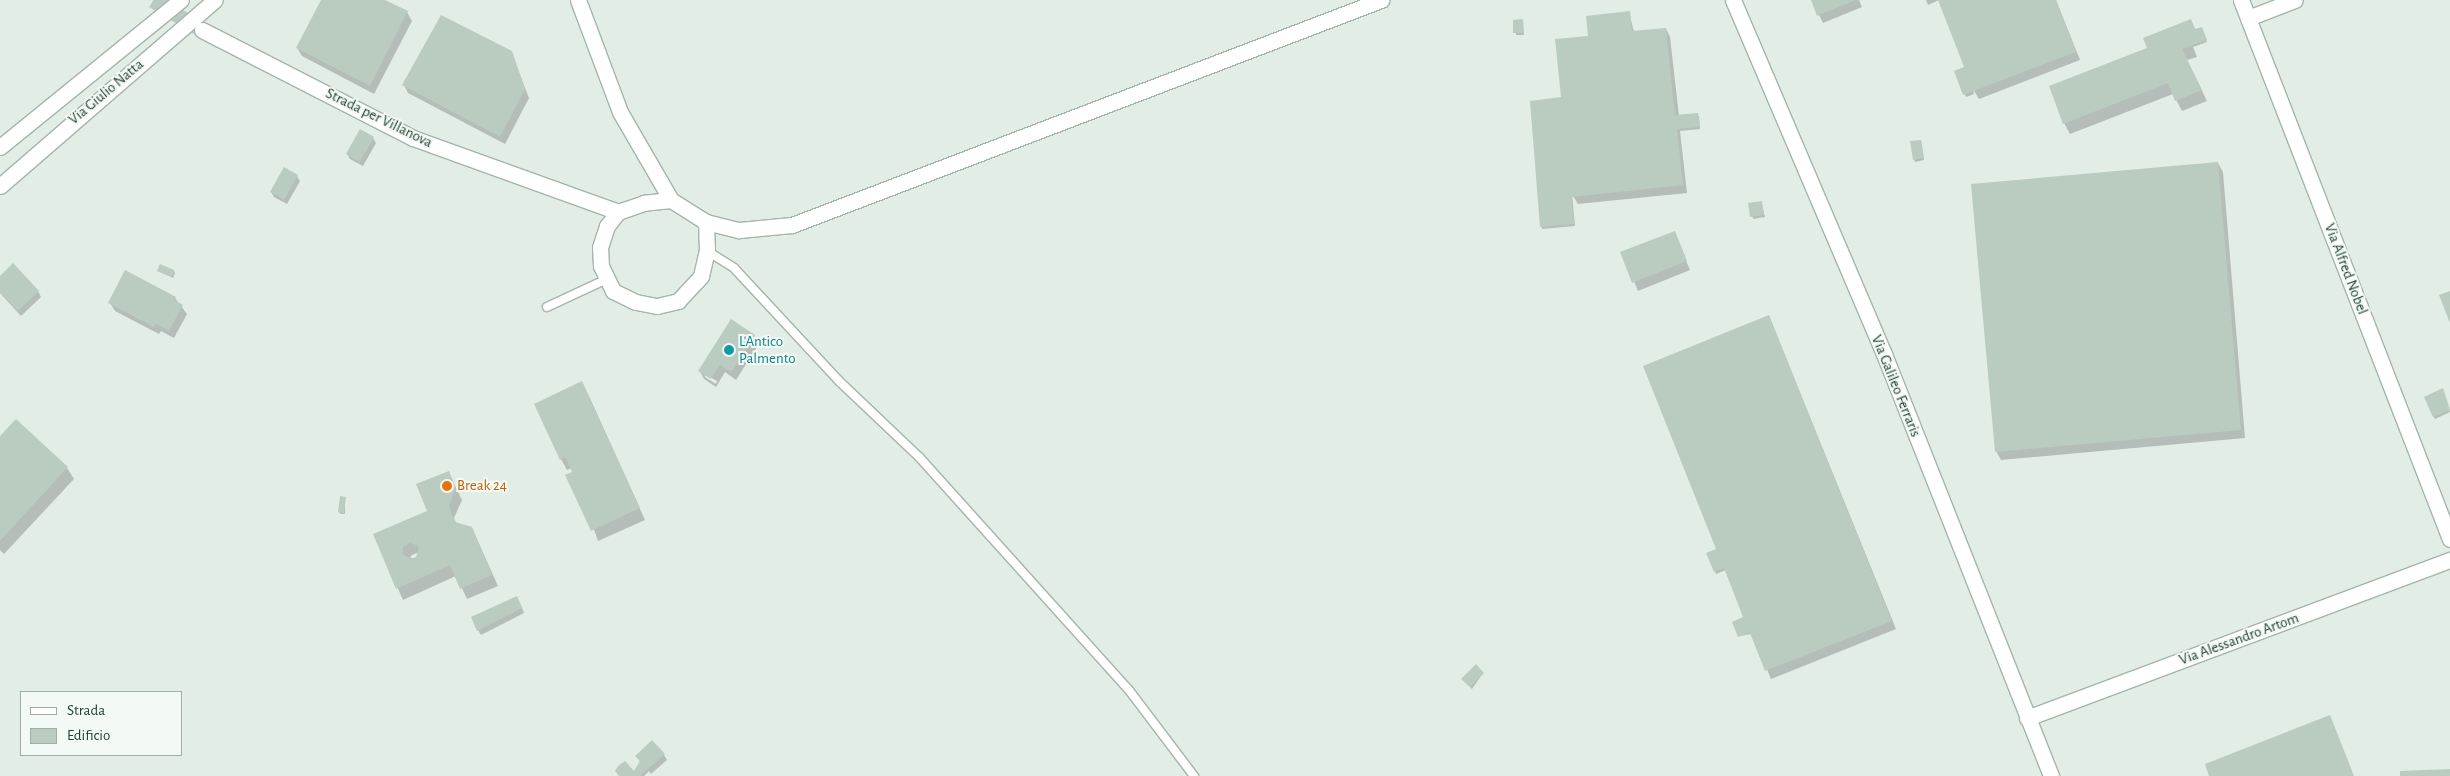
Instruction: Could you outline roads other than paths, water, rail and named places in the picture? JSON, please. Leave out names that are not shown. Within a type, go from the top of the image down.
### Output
[{"type":"street","name":"Via Giulio Natta","points":[[0,147],[181,0]]},
{"type":"street","name":"Via Giulio Natta","points":[[0,186],[214,0]]},
{"type":"street","points":[[578,0],[620,112],[672,200],[706,222],[739,230],[792,225],[1381,0]]},
{"type":"street","name":"Via Galileo Ferraris","points":[[1734,0],[1884,354],[2050,776]]},
{"type":"street","name":"Via Alfred Nobel","points":[[2241,0],[2450,539]]},
{"type":"street","points":[[2248,18],[2295,0]]},
{"type":"street","name":"Strada per Villanova","points":[[202,30],[413,138],[618,212]]},
{"type":"street","points":[[672,200],[644,203],[618,212],[607,226],[600,246],[601,266],[613,291],[636,302],[657,306],[678,301],[700,276],[707,251],[706,222]]},
{"type":"street","name":"Via Alessandro Artom","points":[[2027,718],[2450,560]]},
{"type":"lane","points":[[707,251],[734,268],[839,381],[920,458],[1129,690],[1194,776]]},
{"type":"lane","points":[[547,307],[607,280]]},
{"type":"tunnel","points":[[153,0],[199,28]]},
{"type":"place","name":"L'Antico Palmento","points":[[729,350]]},
{"type":"place","name":"Break 24","points":[[447,486]]}]
